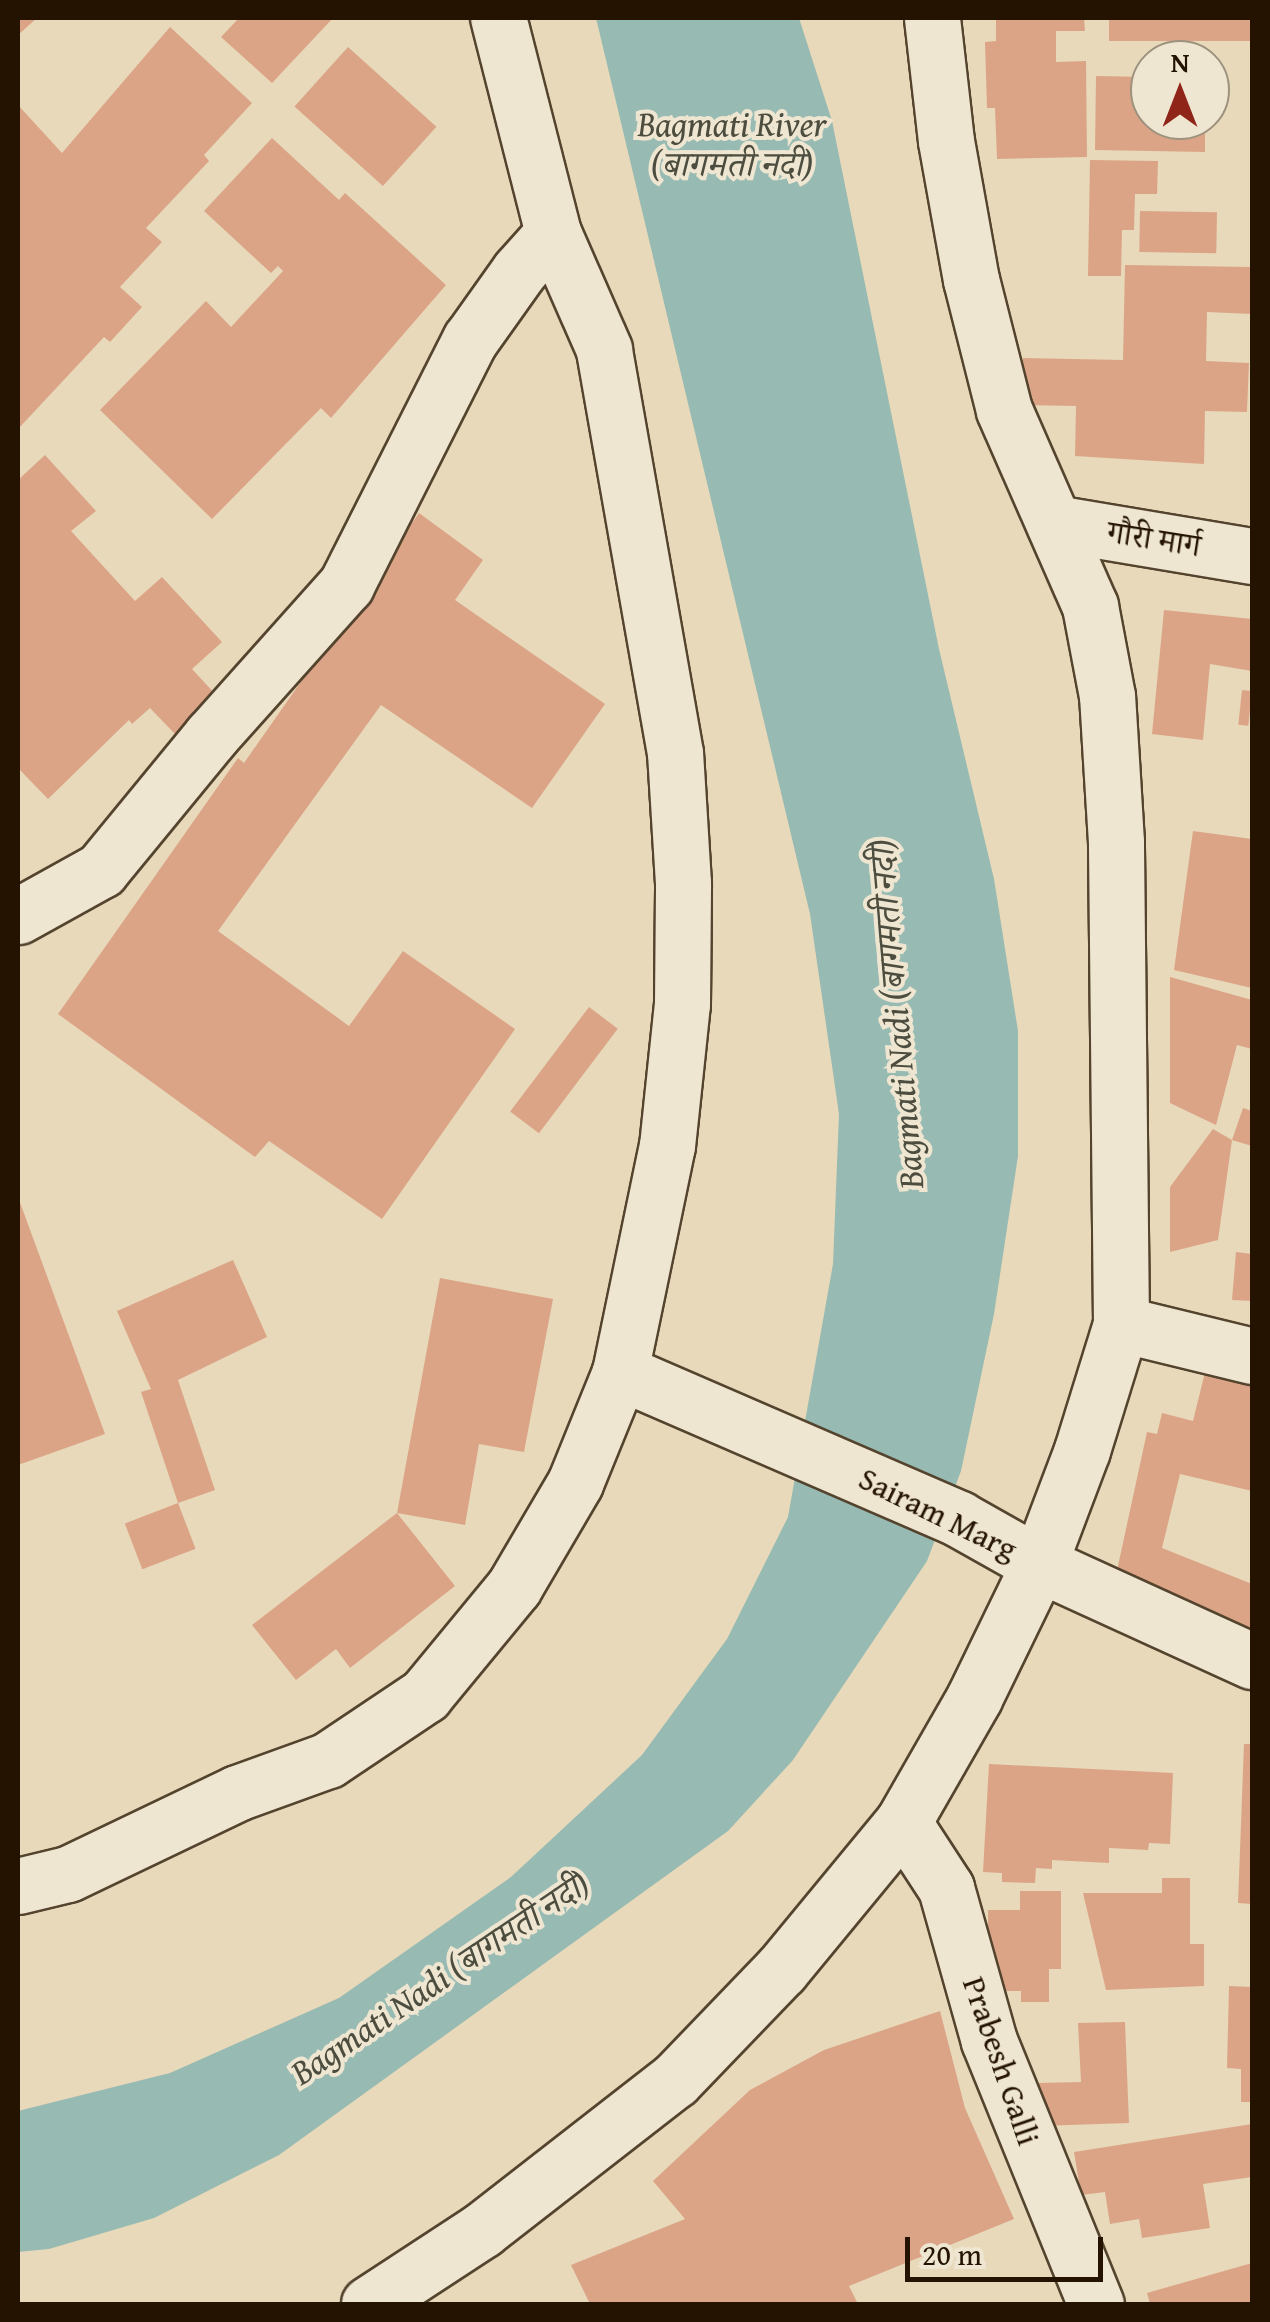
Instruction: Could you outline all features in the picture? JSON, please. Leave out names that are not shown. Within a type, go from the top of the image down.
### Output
[{"type":"street","points":[[18,1886],[68,1874],[237,1793],[328,1760],[424,1696],[514,1587],[575,1484],[620,1372],[667,1146],[682,1004],[683,882],[675,753],[604,349],[552,234],[498,18]]},
{"type":"street","points":[[368,2304],[482,2230],[675,2080],[782,1970],[903,1822],[974,1698],[1038,1564],[1082,1450],[1121,1324],[1116,842],[1107,696],[1090,606],[1004,410],[971,280],[946,141],[932,18]]},
{"type":"street","points":[[18,916],[101,870],[346,585],[470,340],[552,234]]},
{"type":"street","name":"गौरी मार्ग","points":[[1054,524],[1252,545]]},
{"type":"street","points":[[1121,1324],[1252,1356]]},
{"type":"street","name":"Sairam Marg","points":[[620,1372],[960,1518],[1038,1564],[1252,1661]]},
{"type":"street","name":"Prabesh Galli","points":[[903,1822],[946,1888],[989,2042],[1096,2304]]},
{"type":"water","name":"Bagmati River (बागमती नदी)","points":[[596,18],[799,18],[832,121],[939,649],[994,879],[1018,1031],[1018,1156],[994,1314],[961,1471],[927,1561],[793,1760],[728,1831],[279,2155],[154,2218],[49,2249],[18,2252],[18,2111],[170,2073],[339,1998],[511,1877],[642,1755],[727,1639],[788,1517],[833,1264],[839,1114],[810,914]]},
{"type":"building","points":[[18,18],[37,18],[18,35]]},
{"type":"building","points":[[239,18],[333,18],[272,83],[221,37]]},
{"type":"building","points":[[996,18],[1084,18],[1085,31],[1056,31],[1056,62],[1086,61],[1087,157],[997,159],[995,108],[987,108],[985,42],[996,41]]},
{"type":"building","points":[[1109,18],[1252,18],[1252,41],[1109,41]]},
{"type":"building","points":[[170,27],[252,103],[204,155],[209,161],[146,228],[162,242],[120,287],[142,307],[110,342],[104,337],[18,429],[18,105],[62,153]]},
{"type":"building","points":[[348,47],[436,127],[383,186],[294,106]]},
{"type":"building","points":[[1096,76],[1130,77],[1130,140],[1205,140],[1205,152],[1095,150]]},
{"type":"building","points":[[272,138],[339,200],[345,193],[446,285],[331,418],[321,408],[212,519],[100,410],[206,301],[231,327],[283,271],[278,266],[271,273],[204,211]]},
{"type":"building","points":[[1090,160],[1158,161],[1157,194],[1135,194],[1134,230],[1122,230],[1121,276],[1088,276]]},
{"type":"building","points":[[1140,211],[1217,212],[1216,253],[1139,252]]},
{"type":"building","points":[[1125,265],[1252,267],[1252,314],[1207,312],[1206,361],[1249,363],[1247,412],[1205,411],[1204,464],[1075,456],[1076,406],[1022,405],[1023,358],[1123,360]]},
{"type":"building","points":[[45,455],[96,511],[71,531],[135,601],[162,577],[222,642],[192,669],[217,696],[175,734],[150,708],[132,724],[129,720],[48,799],[18,768],[18,480]]},
{"type":"building","points":[[419,513],[483,560],[455,600],[605,704],[532,808],[381,705],[218,931],[349,1026],[403,951],[515,1029],[382,1219],[269,1141],[255,1157],[58,1014],[238,758],[244,763]]},
{"type":"building","points":[[1164,610],[1252,619],[1252,671],[1210,664],[1203,740],[1152,734]]},
{"type":"building","points":[[1242,690],[1252,691],[1248,726],[1238,725]]},
{"type":"building","points":[[1193,831],[1252,839],[1252,988],[1174,970]]},
{"type":"building","points":[[1170,977],[1252,1000],[1252,1049],[1237,1045],[1216,1125],[1170,1103]]},
{"type":"building","points":[[589,1007],[618,1029],[539,1133],[510,1112]]},
{"type":"building","points":[[1243,1108],[1252,1111],[1252,1146],[1232,1140]]},
{"type":"building","points":[[1213,1129],[1232,1140],[1218,1240],[1170,1252],[1170,1187]]},
{"type":"building","points":[[18,1197],[105,1434],[18,1465]]},
{"type":"building","points":[[1236,1252],[1252,1254],[1252,1301],[1232,1300]]},
{"type":"building","points":[[233,1260],[267,1337],[178,1380],[215,1490],[178,1503],[141,1392],[151,1389],[117,1311]]},
{"type":"building","points":[[440,1278],[553,1299],[524,1452],[479,1444],[465,1525],[397,1513]]},
{"type":"building","points":[[1208,1360],[1252,1371],[1252,1491],[1180,1474],[1162,1548],[1252,1584],[1252,1640],[1113,1589],[1147,1432],[1157,1434],[1162,1413],[1193,1421]]},
{"type":"building","points":[[178,1503],[196,1549],[142,1569],[125,1523]]},
{"type":"building","points":[[397,1513],[455,1586],[350,1668],[336,1649],[296,1680],[252,1625]]},
{"type":"building","points":[[1244,1744],[1252,1744],[1252,1904],[1238,1903]]},
{"type":"building","points":[[989,1764],[1173,1773],[1170,1844],[1149,1843],[1148,1850],[1109,1848],[1109,1863],[1052,1860],[1052,1869],[1036,1868],[1035,1883],[1002,1882],[1002,1873],[983,1872]]},
{"type":"building","points":[[1162,1878],[1190,1878],[1190,1944],[1204,1944],[1204,1986],[1106,1990],[1083,1893],[1162,1893]]},
{"type":"building","points":[[1020,1891],[1061,1891],[1061,1969],[1049,1969],[1049,2002],[1021,2002],[1021,1991],[988,1991],[988,1910],[1020,1910]]},
{"type":"building","points":[[1229,1986],[1252,1987],[1252,2102],[1241,2102],[1241,2069],[1227,2068]]},
{"type":"building","points":[[940,2011],[965,2108],[1014,2219],[849,2286],[858,2304],[590,2304],[571,2265],[685,2219],[653,2181],[750,2090],[824,2050]]},
{"type":"building","points":[[1125,2022],[1129,2123],[1039,2126],[1038,2083],[1081,2082],[1078,2023]]},
{"type":"building","points":[[1252,2124],[1252,2177],[1203,2184],[1210,2228],[1142,2238],[1139,2219],[1110,2224],[1105,2192],[1081,2195],[1074,2152]]},
{"type":"building","points":[[1252,2263],[1252,2304],[1150,2304],[1147,2293]]},
{"type":"water label","name":"Bagmati Nadi (बागमती नदी)","points":[[896,1014]]},
{"type":"water label","name":"Bagmati Nadi (बागमती नदी)","points":[[440,1978]]}]
